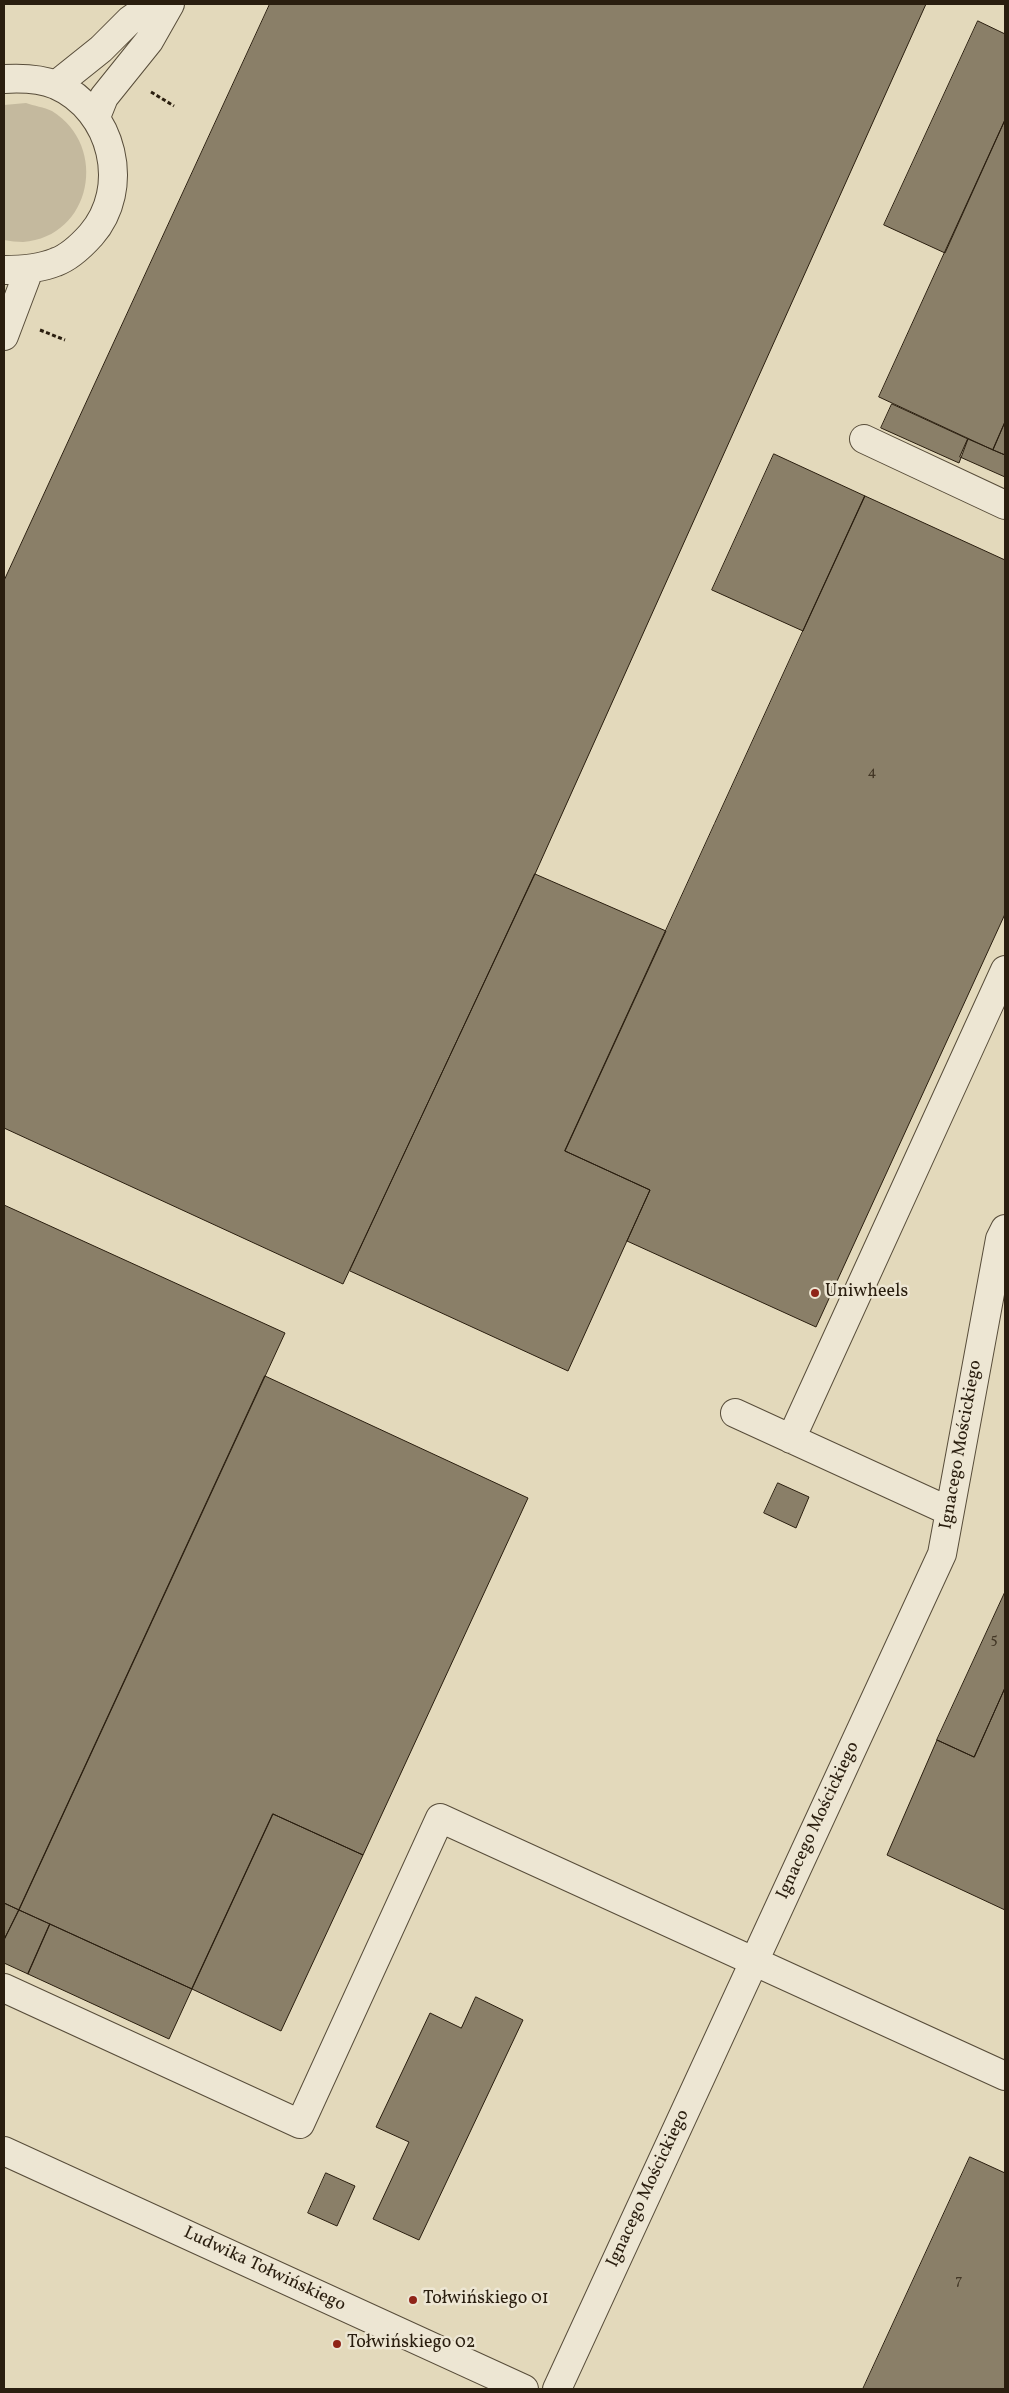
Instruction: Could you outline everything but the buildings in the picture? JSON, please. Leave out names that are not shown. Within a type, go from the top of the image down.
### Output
[{"type":"street","points":[[56,85],[101,49],[130,20],[153,4]]},
{"type":"street","points":[[96,117],[104,97],[149,41],[170,4]]},
{"type":"street","points":[[4,79],[27,78],[56,85],[78,98],[96,117],[109,142],[114,170],[111,199],[100,225],[81,246],[57,262],[17,270],[4,336]]},
{"type":"street","points":[[864,439],[1005,505]]},
{"type":"street","points":[[791,1439],[1005,970]]},
{"type":"street","name":"Ignacego Mościckiego","points":[[557,2389],[942,1554],[1000,1239],[1005,1229]]},
{"type":"street","points":[[735,1413],[949,1511]]},
{"type":"street","points":[[4,1988],[300,2124],[440,1818],[1005,2076]]},
{"type":"street","name":"Ludwika Tołwińskiego","points":[[4,2151],[524,2389]]},
{"type":"shaded area","points":[[26,103],[52,111],[70,126],[81,146],[86,167],[85,188],[78,208],[65,224],[46,236],[21,242],[4,240],[4,105]]},
{"type":"place","name":"Uniwheels","points":[[815,1293]]},
{"type":"place","name":"Tołwińskiego 01","points":[[413,2300]]},
{"type":"place","name":"Tołwińskiego 02","points":[[337,2344]]}]
